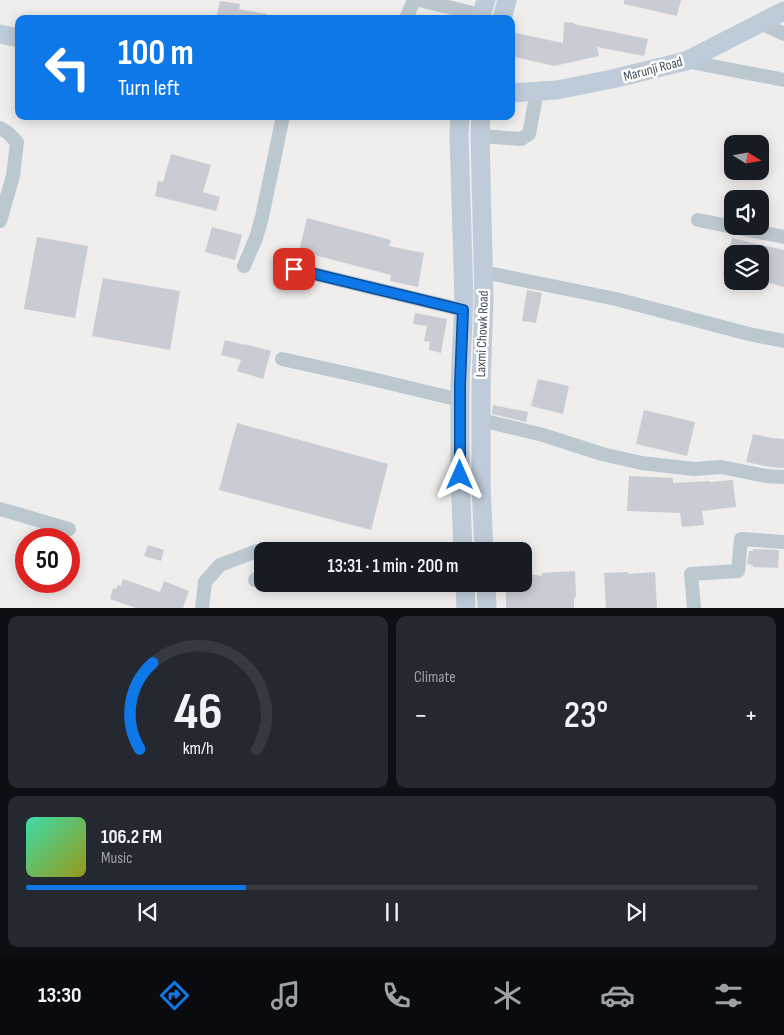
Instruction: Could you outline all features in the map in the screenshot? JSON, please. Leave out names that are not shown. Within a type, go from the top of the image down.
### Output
[{"type":"main road","points":[[503,15],[507,0]]},
{"type":"main road","name":"Marunji Road","points":[[515,93],[557,90],[686,61],[784,11]]},
{"type":"main road","points":[[0,34],[15,37]]},
{"type":"main road","name":"Laxmi Chowk Road","points":[[460,120],[463,310],[460,475],[463,542]]},
{"type":"main road","name":"Laxmi Chowk Road","points":[[481,120],[484,300],[481,386],[481,485],[484,542]]},
{"type":"main road","points":[[460,426],[481,424]]},
{"type":"main road","points":[[465,592],[466,608]]},
{"type":"main road","points":[[486,592],[487,608]]},
{"type":"street","points":[[408,15],[414,0]]},
{"type":"street","points":[[419,0],[482,11]]},
{"type":"street","points":[[760,23],[784,34]]},
{"type":"street","points":[[686,61],[784,80]]},
{"type":"street","points":[[480,136],[521,139],[529,134],[537,92]]},
{"type":"street","points":[[244,266],[256,238],[262,217],[282,120]]},
{"type":"street","points":[[0,128],[17,142],[13,176],[0,221]]},
{"type":"street","points":[[698,220],[784,236]]},
{"type":"street","points":[[294,269],[463,310]]},
{"type":"street","points":[[483,272],[616,298],[784,342]]},
{"type":"street","points":[[282,359],[460,400]]},
{"type":"street","points":[[481,424],[543,435],[602,454],[642,463],[694,469],[721,467],[766,476],[784,477]]},
{"type":"street","points":[[0,509],[66,528]]},
{"type":"street","points":[[694,608],[691,574],[738,571],[741,539],[784,542]]},
{"type":"street","points":[[202,608],[205,582],[220,565],[254,552]]},
{"type":"building","points":[[624,0],[681,0],[677,16],[624,4]]},
{"type":"building","points":[[220,1],[240,4],[239,9],[267,14],[267,15],[217,15]]},
{"type":"building","points":[[564,22],[648,39],[644,56],[597,47],[599,56],[554,66],[515,57],[515,33],[563,43]]},
{"type":"building","points":[[171,154],[211,165],[203,192],[220,197],[216,211],[155,196],[158,181],[163,182]]},
{"type":"building","points":[[307,218],[391,240],[389,246],[424,253],[418,287],[390,281],[391,275],[299,251]]},
{"type":"building","points":[[212,227],[242,235],[235,260],[205,252]]},
{"type":"building","points":[[37,237],[88,246],[75,318],[24,309]]},
{"type":"building","points":[[732,238],[762,245],[730,245]]},
{"type":"building","points":[[769,247],[784,250],[784,287],[769,283]]},
{"type":"building","points":[[103,278],[180,291],[170,350],[92,336]]},
{"type":"building","points":[[527,290],[542,293],[536,323],[522,321]]},
{"type":"building","points":[[415,313],[447,319],[441,353],[429,350],[430,342],[424,341],[427,326],[413,324]]},
{"type":"building","points":[[225,340],[271,351],[263,379],[237,371],[241,360],[221,355]]},
{"type":"building","points":[[538,379],[569,386],[563,414],[531,406]]},
{"type":"building","points":[[493,405],[528,412],[526,422],[492,414]]},
{"type":"building","points":[[644,410],[695,422],[687,456],[636,444]]},
{"type":"building","points":[[237,423],[388,464],[371,530],[219,490]]},
{"type":"building","points":[[753,434],[784,439],[784,468],[746,462]]},
{"type":"building","points":[[629,476],[673,478],[673,483],[733,480],[736,507],[702,511],[704,525],[682,527],[680,513],[627,511]]},
{"type":"building","points":[[148,545],[164,550],[161,561],[144,556]]},
{"type":"building","points":[[753,549],[779,550],[778,568],[753,567],[753,565],[747,564],[749,551],[753,551]]},
{"type":"building","points":[[575,571],[576,597],[574,598],[574,608],[506,608],[506,592],[532,592],[532,574],[542,576],[542,573]]},
{"type":"building","points":[[628,572],[628,574],[655,572],[657,608],[606,608],[604,573]]},
{"type":"building","points":[[123,579],[160,592],[164,581],[189,591],[183,608],[136,608],[110,599],[113,588],[116,589],[118,585],[121,586]]},
{"type":"route","points":[[294,269],[463,310],[460,385],[460,475]]}]
